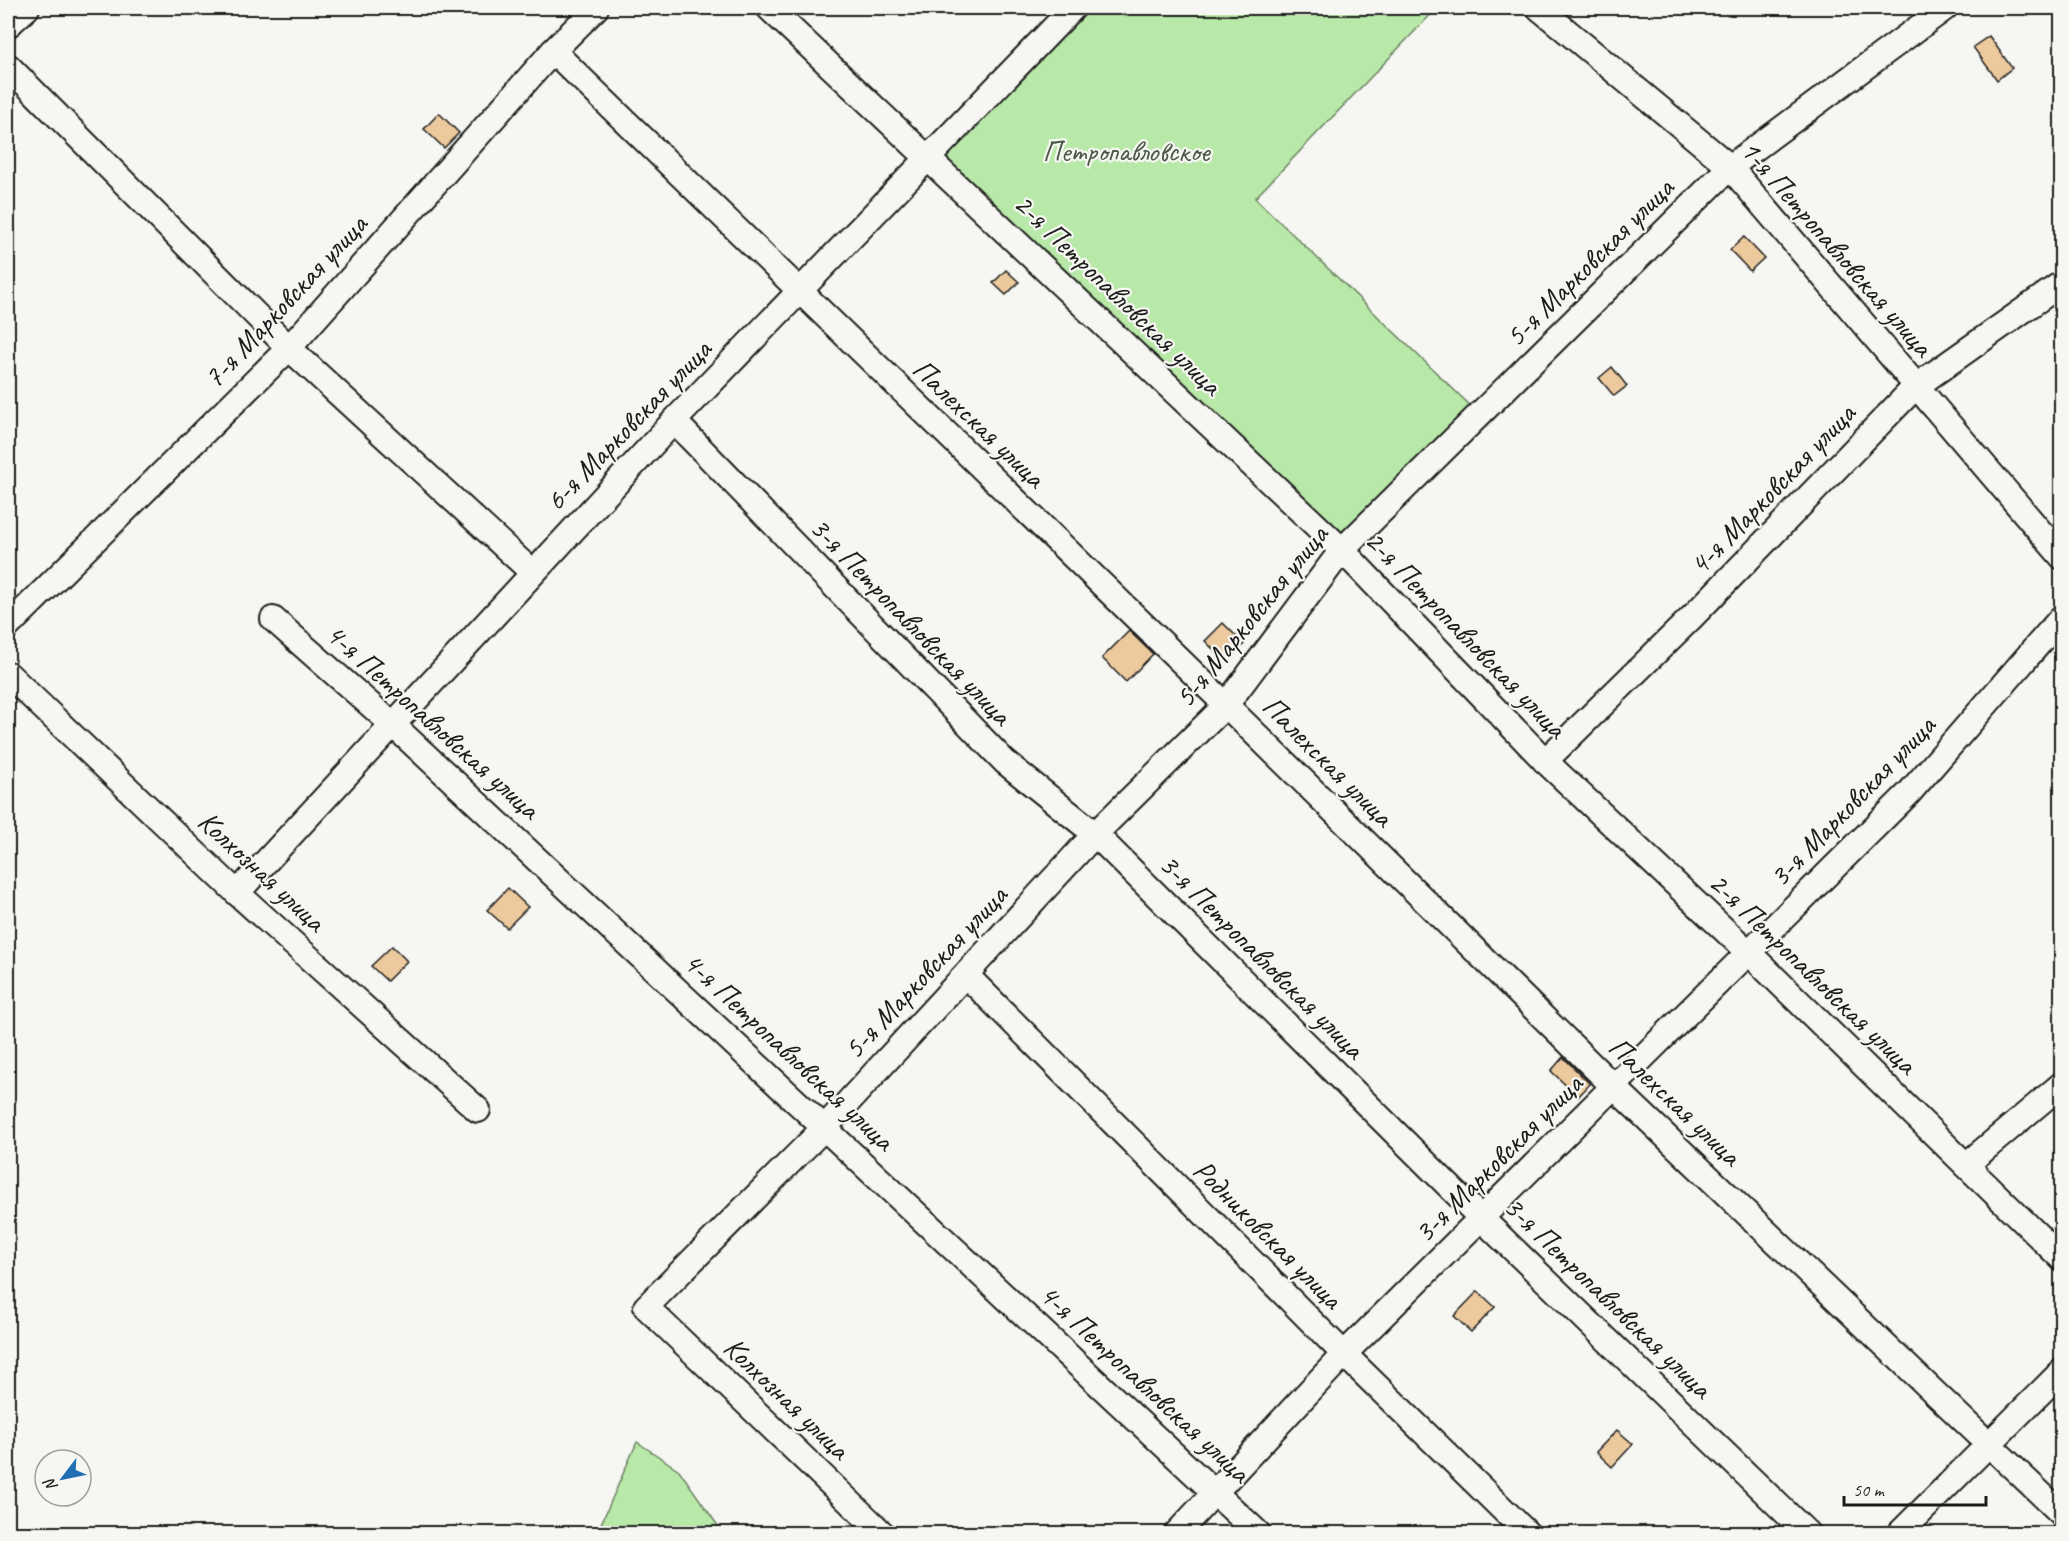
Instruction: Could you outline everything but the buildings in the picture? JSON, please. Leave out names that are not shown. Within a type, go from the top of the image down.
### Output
[{"type":"street","points":[[8,25],[27,8]]},
{"type":"street","name":"7-я Марковская улица","points":[[8,626],[289,348],[553,51],[596,8]]},
{"type":"street","name":"2-я Петропавловская улица","points":[[769,8],[1342,550],[1545,761],[1749,953],[2061,1259]]},
{"type":"street","name":"6-я Марковская улица","points":[[237,893],[674,421],[1073,8]]},
{"type":"street","name":"1-я Петропавловская улица","points":[[1539,8],[1730,167],[2061,557]]},
{"type":"street","name":"5-я Марковская улица","points":[[646,1307],[825,1127],[967,976],[1095,834],[1226,705],[1342,550],[1730,167],[1945,8]]},
{"type":"street","name":"Палехская улица","points":[[553,51],[1226,705],[1614,1087],[1990,1443],[2061,1514]]},
{"type":"street","points":[[8,66],[289,348],[532,572]]},
{"type":"street","name":"4-я Марковская улица","points":[[1545,761],[1692,617],[1915,387],[2061,283]]},
{"type":"street","name":"3-я Петропавловская улица","points":[[674,421],[1005,762],[1095,834],[1482,1220],[1808,1533]]},
{"type":"street","name":"3-я Марковская улица","points":[[1176,1533],[1344,1354],[1482,1220],[1909,793],[2061,617]]},
{"type":"street","name":"4-я Петропавловская улица","points":[[273,619],[392,724],[1259,1533]]},
{"type":"street","name":"Колхозная улица","points":[[8,674],[237,893],[478,1110]]},
{"type":"street","name":"Родниковская улица","points":[[967,976],[1344,1354],[1528,1533]]},
{"type":"street","points":[[1966,1165],[2061,1084]]},
{"type":"street","name":"Колхозная улица","points":[[646,1307],[883,1533]]},
{"type":"street","points":[[1899,1533],[2061,1371]]},
{"type":"green space","name":"Петропавловское","points":[[1073,8],[1437,8],[1255,198],[1479,414],[1342,550],[929,158]]},
{"type":"green space","points":[[637,1442],[679,1470],[723,1533],[597,1533]]}]
